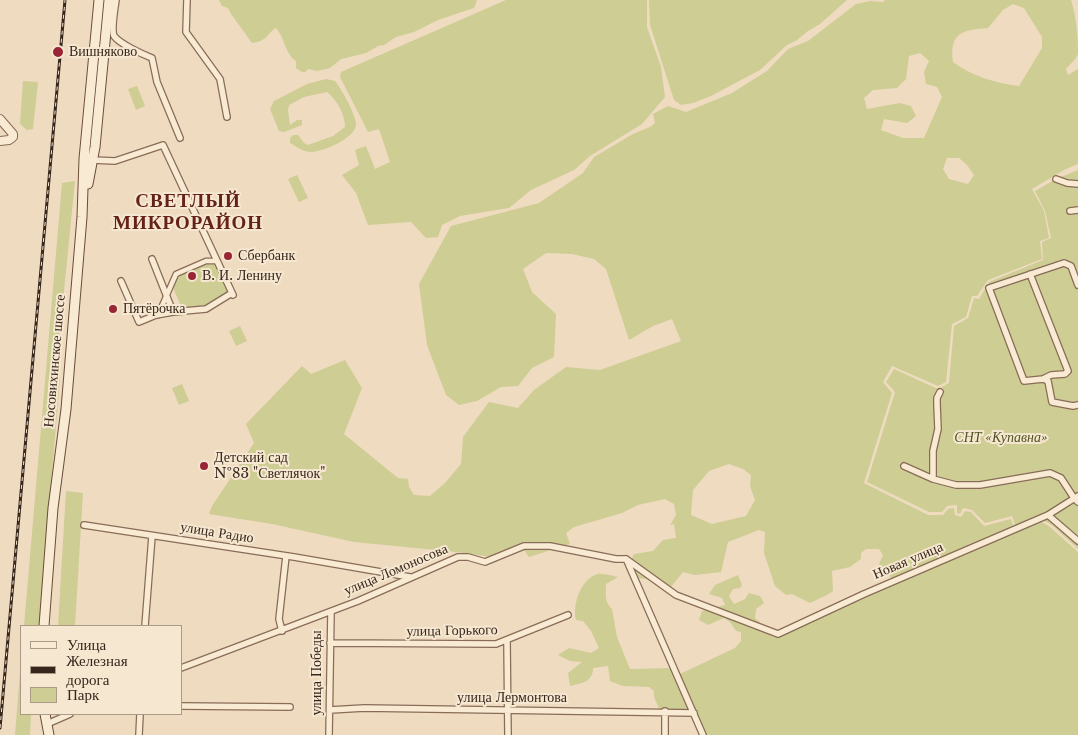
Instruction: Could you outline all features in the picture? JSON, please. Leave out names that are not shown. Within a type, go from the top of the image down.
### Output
[{"type":"main road","name":"Носовихинское шоссе","points":[[88,160],[99,0]]},
{"type":"main road","name":"Носовихинское шоссе","points":[[44,625],[53,508],[66,409],[82,216],[109,0]]},
{"type":"main road","points":[[45,715],[49,735]]},
{"type":"street","points":[[116,0],[114,36],[133,50],[152,58],[157,82],[180,138]]},
{"type":"street","points":[[187,0],[186,32],[220,79],[227,117]]},
{"type":"street","points":[[0,119],[11,137],[0,141]]},
{"type":"street","points":[[88,160],[116,161],[163,145],[233,294],[206,309],[158,314],[139,322],[121,281]]},
{"type":"street","points":[[1056,179],[1078,184]]},
{"type":"street","points":[[1070,211],[1078,210]]},
{"type":"street","points":[[152,259],[173,312]]},
{"type":"street","points":[[158,314],[176,274],[206,261],[217,261]]},
{"type":"street","points":[[1030,274],[1068,369],[1065,374],[1049,375],[1043,379],[1024,381],[990,288],[1030,274],[1067,263],[1071,266],[1078,285]]},
{"type":"street","points":[[1043,379],[1048,381],[1052,402],[1073,406],[1078,405]]},
{"type":"street","points":[[933,479],[933,451],[938,429],[937,398],[940,392]]},
{"type":"street","points":[[904,466],[933,479],[956,485],[980,485],[1050,473],[1061,478],[1077,498]]},
{"type":"street","name":"Новая улица","points":[[626,559],[676,595],[778,634],[864,594],[1048,514],[1077,498]]},
{"type":"street","points":[[1048,514],[1078,541]]},
{"type":"street","name":"улица Радио","points":[[84,525],[286,556],[411,578]]},
{"type":"street","points":[[146,625],[152,536]]},
{"type":"street","name":"улица Ломоносова","points":[[182,668],[330,612],[458,557],[468,557],[485,562],[524,546],[550,546],[607,558],[626,559]]},
{"type":"street","points":[[282,631],[280,619],[286,556]]},
{"type":"street","points":[[626,559],[703,735]]},
{"type":"street","name":"улица Победы","points":[[329,735],[330,612]]},
{"type":"street","name":"улица Горького","points":[[330,643],[486,645],[507,641],[568,615]]},
{"type":"street","points":[[507,641],[508,735]]},
{"type":"street","points":[[182,706],[290,707]]},
{"type":"street","name":"улица Лермонтова","points":[[330,710],[364,708],[694,713]]},
{"type":"street","points":[[665,712],[665,735]]},
{"type":"street","points":[[47,724],[68,715]]},
{"type":"street","points":[[139,735],[140,715]]},
{"type":"green space","points":[[219,0],[477,0],[474,8],[438,20],[414,32],[396,37],[366,53],[341,59],[330,68],[317,71],[308,69],[302,72],[296,68],[296,61],[292,58],[276,28],[264,39],[252,43],[228,8],[222,6]]},
{"type":"green space","points":[[506,0],[647,0],[647,27],[661,67],[665,97],[642,124],[590,156],[574,170],[531,190],[509,208],[460,216],[442,225],[438,237],[426,238],[411,222],[368,225],[356,193],[342,175],[359,165],[355,150],[366,146],[375,169],[390,162],[379,129],[368,132],[340,77],[341,72]]},
{"type":"green space","points":[[649,0],[847,0],[820,24],[787,45],[760,70],[711,96],[693,103],[681,105],[674,100],[650,25]]},
{"type":"green space","points":[[885,0],[1071,0],[1073,6],[1078,53],[1066,69],[1068,75],[1078,69],[1078,164],[1032,189],[1044,211],[1049,238],[1040,241],[1042,259],[988,280],[977,296],[972,296],[966,317],[952,324],[946,382],[938,386],[892,366],[883,382],[892,393],[864,483],[928,515],[943,515],[948,509],[954,508],[955,515],[961,517],[965,511],[971,512],[984,526],[1011,519],[1014,528],[893,580],[879,564],[883,555],[879,549],[866,549],[861,553],[861,559],[850,567],[832,571],[833,591],[810,603],[792,594],[786,595],[775,586],[764,553],[765,532],[759,530],[728,542],[721,572],[695,575],[683,572],[671,587],[664,588],[653,580],[639,578],[631,560],[634,554],[653,551],[663,540],[676,538],[674,524],[670,525],[676,515],[674,504],[665,499],[638,505],[622,513],[574,527],[566,533],[570,544],[529,557],[524,550],[499,558],[354,542],[272,524],[209,514],[212,506],[254,443],[246,424],[302,366],[311,374],[345,360],[362,388],[344,434],[398,478],[408,479],[409,487],[414,495],[430,496],[445,483],[461,464],[463,437],[489,402],[518,408],[534,390],[566,367],[600,370],[681,341],[672,319],[653,326],[629,340],[606,269],[594,259],[572,254],[546,253],[523,269],[532,292],[556,314],[554,357],[532,368],[518,386],[501,387],[477,401],[459,405],[446,395],[427,345],[419,284],[451,226],[539,203],[583,173],[594,157],[633,134],[650,127],[655,123],[653,114],[668,106],[686,112],[732,93],[767,71],[788,49],[808,41],[856,4],[870,1],[883,2]],"holes":[[[1013,4],[1024,8],[1042,37],[1042,48],[1019,86],[984,78],[953,62],[953,44],[960,34],[971,30],[988,28],[1003,10]],[[920,53],[929,61],[924,72],[926,84],[937,87],[942,97],[924,138],[903,138],[881,130],[884,119],[907,123],[916,116],[911,106],[900,103],[867,109],[864,98],[873,90],[897,88],[906,79],[909,56]],[[947,158],[959,158],[974,175],[968,184],[949,179],[943,169]],[[729,464],[743,469],[751,475],[750,486],[755,500],[746,516],[712,524],[691,515],[693,490],[709,471]]]},
{"type":"green space","points":[[326,79],[335,81],[344,95],[355,120],[355,129],[338,143],[317,151],[306,151],[290,143],[290,138],[293,135],[298,135],[308,145],[333,136],[345,127],[342,112],[334,99],[327,92],[304,97],[289,105],[290,125],[297,120],[302,120],[302,125],[284,132],[279,131],[270,109],[274,101],[307,84]]},
{"type":"green space","points":[[23,81],[38,82],[33,129],[27,130],[20,124]]},
{"type":"green space","points":[[137,86],[145,106],[136,110],[128,89]]},
{"type":"green space","name":"СНТ «Купавна»","points":[[1078,170],[1078,549],[1052,525],[1041,519],[1015,525],[1012,516],[985,523],[972,510],[963,508],[960,514],[957,513],[957,505],[947,506],[942,512],[929,512],[867,482],[895,392],[886,382],[894,369],[938,389],[949,383],[954,326],[968,318],[974,298],[979,299],[989,282],[1043,260],[1042,242],[1051,238],[1045,211],[1035,191],[1056,179]]},
{"type":"green space","points":[[297,175],[308,198],[299,202],[288,179]]},
{"type":"green space","points":[[75,181],[56,371],[60,372],[60,379],[39,625],[24,625],[62,183]]},
{"type":"green space","points":[[207,262],[217,263],[230,291],[212,303],[183,311],[171,283],[178,274]]},
{"type":"green space","points":[[240,326],[247,341],[236,346],[229,331]]},
{"type":"green space","points":[[182,384],[189,401],[179,405],[172,388]]},
{"type":"green space","points":[[66,491],[83,493],[75,625],[58,625]]},
{"type":"green space","points":[[1040,521],[1050,527],[1078,552],[1078,735],[701,735],[694,716],[661,713],[654,697],[654,691],[649,687],[623,686],[610,681],[608,666],[593,668],[593,673],[589,679],[583,683],[570,686],[568,673],[582,662],[570,661],[558,655],[569,648],[591,653],[599,648],[591,631],[583,621],[576,620],[575,614],[579,593],[583,586],[598,574],[618,577],[606,584],[606,598],[612,609],[617,637],[630,669],[674,668],[680,674],[735,648],[741,641],[741,632],[736,631],[730,622],[724,618],[708,625],[699,620],[702,611],[725,605],[722,598],[709,594],[715,585],[738,575],[742,585],[740,588],[733,589],[729,596],[734,604],[745,599],[749,593],[760,596],[764,603],[756,609],[755,618],[775,636],[781,635],[825,613]]},
{"type":"green space","points":[[20,672],[20,715],[31,715],[30,735],[15,735]]},
{"type":"railway","points":[[0,728],[65,0]]},
{"type":"place","name":"Вишняково","points":[[58,52]]},
{"type":"place","name":"Сбербанк","points":[[228,256]]},
{"type":"place","name":"В. И. Ленину","points":[[192,276]]},
{"type":"place","name":"Пятёрочка","points":[[113,309]]},
{"type":"place","name":"Детский сад №83 \"Светлячок\"","points":[[204,466]]},
{"type":"district","name":"СВЕТЛЫЙ МИКРОРАЙОН","points":[[188,213]]}]
